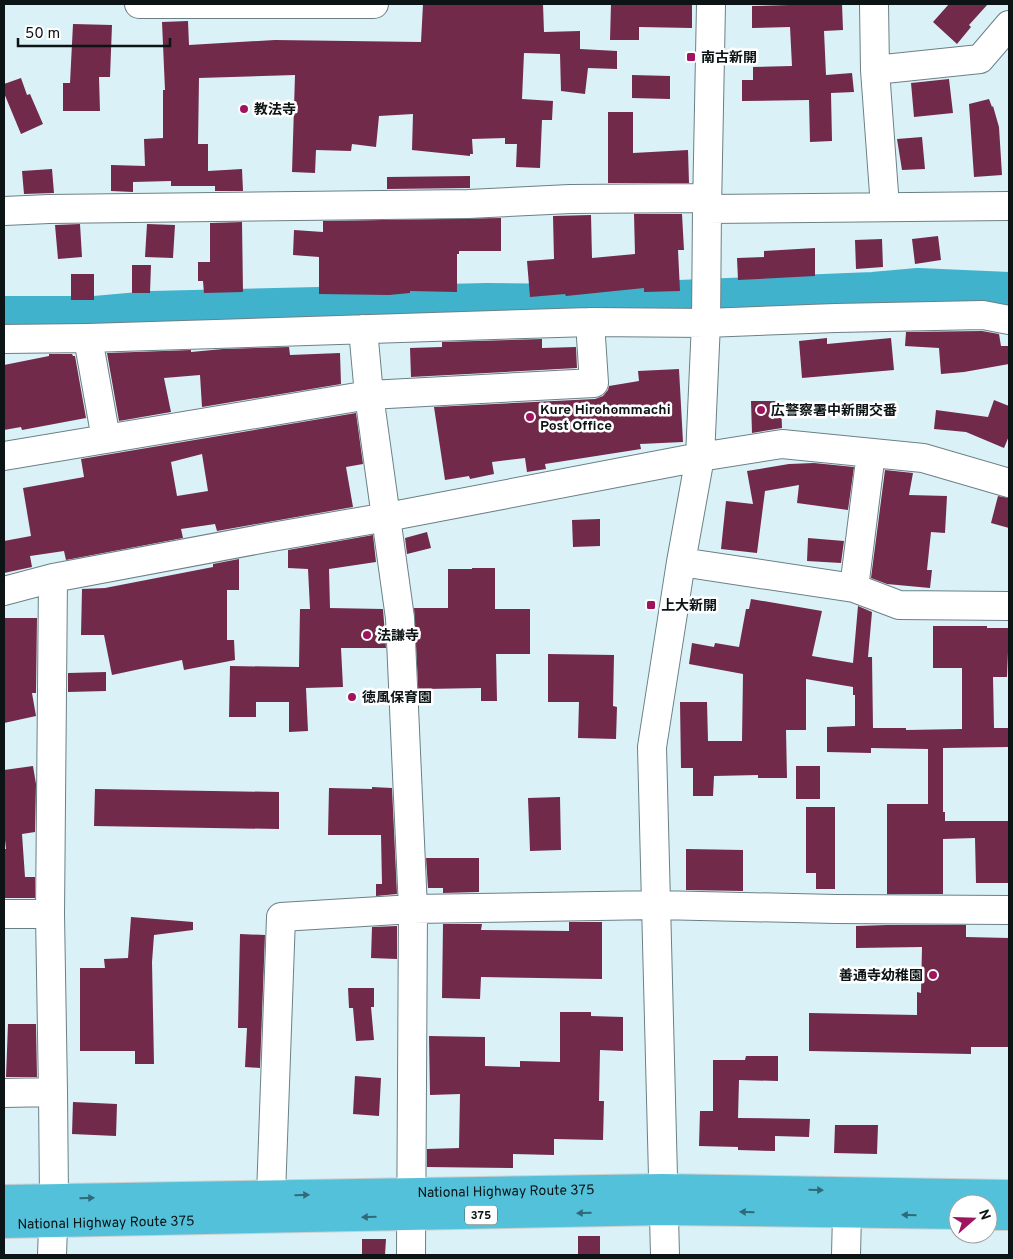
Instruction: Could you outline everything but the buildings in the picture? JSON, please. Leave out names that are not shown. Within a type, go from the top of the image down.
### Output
[{"type":"highway","name":"National Highway Route 375","points":[[4,1200],[53,1210],[1009,1194]]},
{"type":"highway","name":"National Highway Route 375","points":[[4,1224],[53,1210],[271,1195],[411,1205]]},
{"type":"highway","name":"National Highway Route 375","points":[[664,1200],[847,1214],[948,1215]]},
{"type":"street","points":[[139,4],[374,4]]},
{"type":"street","points":[[665,1255],[652,747],[681,562],[700,457],[706,306],[711,4]]},
{"type":"street","points":[[874,4],[875,70],[885,207]]},
{"type":"street","points":[[875,70],[980,59],[1009,25]]},
{"type":"street","points":[[4,211],[468,204],[570,199],[707,204],[885,207],[1009,206]]},
{"type":"street","points":[[4,339],[590,322],[706,306],[947,316],[982,315],[1009,320]]},
{"type":"street","points":[[4,456],[370,395],[594,383],[590,322]]},
{"type":"street","points":[[363,329],[400,618],[413,909],[411,1255]]},
{"type":"street","points":[[88,338],[106,439]]},
{"type":"street","points":[[4,591],[53,578],[700,457],[782,444],[923,458],[1009,483]]},
{"type":"street","points":[[854,588],[871,453]]},
{"type":"street","points":[[681,562],[854,588],[900,605],[1009,606]]},
{"type":"street","points":[[52,1255],[53,1092],[50,914],[53,578]]},
{"type":"street","points":[[271,1195],[281,917],[413,909],[657,905],[1009,910]]},
{"type":"street","points":[[4,914],[50,914]]},
{"type":"street","points":[[4,1094],[53,1092]]},
{"type":"street","points":[[846,1255],[847,1214]]},
{"type":"waterway","points":[[4,314],[95,314],[151,309],[487,301],[581,302],[873,290],[918,286],[1009,290]]},
{"type":"place","name":"南古新開","points":[[691,57]]},
{"type":"place","name":"教法寺","points":[[244,109]]},
{"type":"place","name":"広警察署中新開交番","points":[[761,410]]},
{"type":"place","name":"Kure Hirohommachi Post Office","points":[[530,417]]},
{"type":"place","name":"上大新開","points":[[651,605]]},
{"type":"place","name":"法謙寺","points":[[367,635]]},
{"type":"place","name":"徳風保育園","points":[[352,697]]},
{"type":"place","name":"善通寺幼稚園","points":[[933,975]]}]
